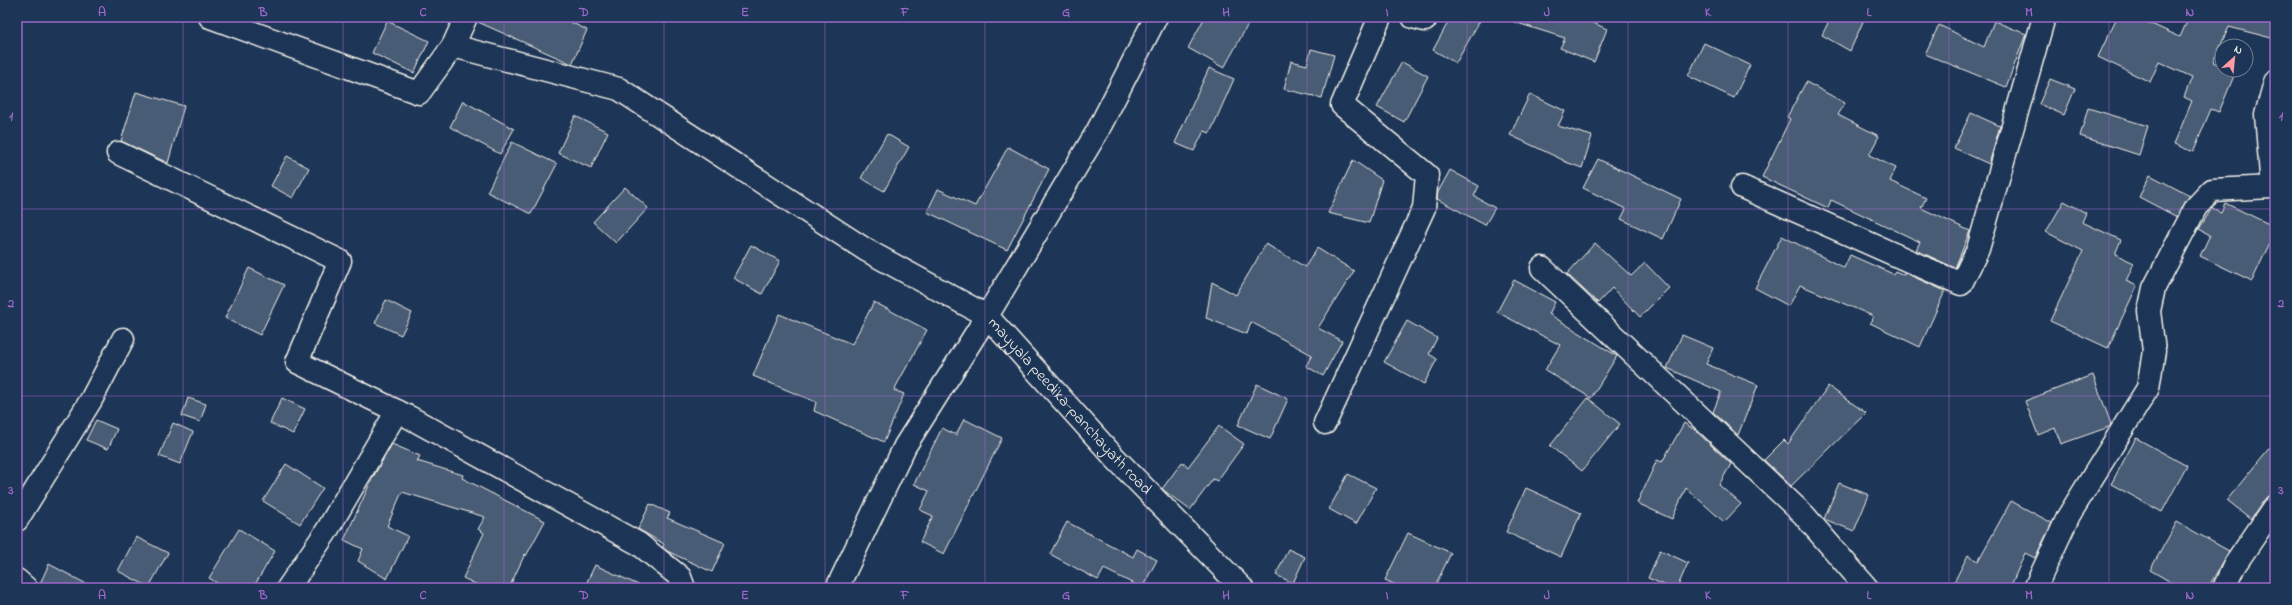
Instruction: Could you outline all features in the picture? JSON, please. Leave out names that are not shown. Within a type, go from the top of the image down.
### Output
[{"type":"street","points":[[210,17],[419,93],[453,46],[466,17]]},
{"type":"street","name":"mayyala peedika-panchayath road","points":[[1156,17],[1098,132],[987,316],[1115,458],[1242,588]]},
{"type":"street","points":[[1325,423],[1424,208],[1427,175],[1342,105],[1380,17]]},
{"type":"street","points":[[1413,17],[1425,20],[1426,17]]},
{"type":"street","points":[[1742,187],[1961,284],[1978,249],[2044,17]]},
{"type":"street","points":[[453,46],[619,89],[866,250],[987,316],[906,446],[837,588]]},
{"type":"street","points":[[2035,588],[2070,515],[2148,388],[2154,351],[2149,311],[2154,288],[2196,207],[2212,190],[2272,187],[2266,115],[2275,82]]},
{"type":"street","points":[[118,153],[340,261],[297,362],[397,411],[639,544],[680,576],[684,588]]},
{"type":"street","points":[[1542,268],[1804,515],[1866,588]]},
{"type":"street","points":[[17,520],[91,400],[123,338]]},
{"type":"street","points":[[288,588],[326,532],[397,411]]},
{"type":"street","points":[[2224,588],[2234,566],[2275,506]]},
{"type":"street","points":[[17,580],[26,588]]},
{"type":"building","points":[[478,17],[560,17],[587,30],[572,64],[478,22]]},
{"type":"building","points":[[1205,17],[1252,17],[1224,68],[1188,48]]},
{"type":"building","points":[[1451,17],[1482,17],[1456,63],[1433,50]]},
{"type":"building","points":[[1512,17],[1580,17],[1607,29],[1594,62],[1560,48],[1565,38],[1511,21]]},
{"type":"building","points":[[1831,17],[1865,17],[1850,51],[1822,35]]},
{"type":"building","points":[[2117,17],[2136,17],[2180,37],[2189,17],[2275,17],[2275,39],[2229,27],[2224,38],[2214,38],[2214,78],[2233,78],[2219,112],[2211,109],[2193,152],[2174,144],[2192,101],[2184,97],[2192,77],[2159,62],[2150,82],[2098,57]]},
{"type":"building","points":[[387,21],[429,41],[414,73],[372,53]]},
{"type":"building","points":[[1994,21],[2026,34],[2006,87],[1925,54],[1939,25],[1984,47]]},
{"type":"building","points":[[1704,43],[1750,65],[1734,98],[1688,76]]},
{"type":"building","points":[[1311,49],[1334,55],[1322,98],[1284,89],[1291,61],[1307,65]]},
{"type":"building","points":[[1402,62],[1428,76],[1404,122],[1377,107]]},
{"type":"building","points":[[1209,68],[1234,79],[1210,133],[1204,131],[1194,151],[1175,143]]},
{"type":"building","points":[[2050,79],[2075,89],[2064,115],[2039,104]]},
{"type":"building","points":[[1806,82],[1845,103],[1838,115],[1879,136],[1869,155],[1896,168],[1890,181],[1926,198],[1921,208],[1970,231],[1955,268],[1916,250],[1920,242],[1831,200],[1828,208],[1762,177],[1790,119],[1787,117]]},
{"type":"building","points":[[136,92],[184,106],[168,163],[121,141]]},
{"type":"building","points":[[1530,94],[1565,111],[1558,126],[1592,136],[1582,168],[1563,161],[1510,135]]},
{"type":"building","points":[[463,101],[514,129],[500,154],[450,127]]},
{"type":"building","points":[[2088,108],[2148,126],[2139,155],[2080,136]]},
{"type":"building","points":[[1971,113],[2000,126],[1989,164],[1954,148]]},
{"type":"building","points":[[575,116],[608,132],[591,168],[558,153]]},
{"type":"building","points":[[887,134],[909,147],[884,191],[861,178]]},
{"type":"building","points":[[512,142],[557,164],[531,214],[487,192]]},
{"type":"building","points":[[1008,147],[1049,169],[1007,250],[927,212],[938,189],[975,206]]},
{"type":"building","points":[[287,156],[309,168],[293,198],[271,186]]},
{"type":"building","points":[[1598,159],[1681,199],[1663,239],[1621,219],[1626,209],[1583,188]]},
{"type":"building","points":[[1353,160],[1382,180],[1369,223],[1328,213]]},
{"type":"building","points":[[1450,170],[1479,186],[1474,196],[1495,208],[1485,225],[1437,199],[1438,192]]},
{"type":"building","points":[[2150,175],[2190,196],[2177,217],[2139,197]]},
{"type":"building","points":[[625,187],[648,208],[616,243],[593,222]]},
{"type":"building","points":[[2064,201],[2086,213],[2082,222],[2121,240],[2115,254],[2134,263],[2126,281],[2137,286],[2108,348],[2050,321],[2083,251],[2046,232]]},
{"type":"building","points":[[2225,203],[2275,227],[2275,232],[2252,281],[2200,256],[2210,235],[2199,229],[2212,208],[2221,212]]},
{"type":"building","points":[[1782,236],[1844,268],[1850,255],[1893,274],[1895,271],[1904,275],[1905,273],[1945,291],[1920,347],[1870,323],[1873,316],[1800,285],[1789,306],[1755,288]]},
{"type":"building","points":[[1595,243],[1631,276],[1645,263],[1669,288],[1640,317],[1612,288],[1598,303],[1567,274]]},
{"type":"building","points":[[1266,244],[1305,267],[1317,248],[1354,271],[1318,328],[1342,341],[1323,376],[1306,366],[1312,355],[1251,322],[1247,334],[1206,318],[1212,282],[1236,295]]},
{"type":"building","points":[[751,245],[780,261],[762,294],[733,278]]},
{"type":"building","points":[[249,268],[284,285],[260,335],[225,318]]},
{"type":"building","points":[[1514,280],[1555,302],[1549,314],[1617,356],[1591,398],[1545,370],[1560,345],[1497,312]]},
{"type":"building","points":[[386,300],[412,313],[401,335],[375,323]]},
{"type":"building","points":[[874,302],[927,330],[894,390],[904,394],[884,442],[814,411],[816,402],[753,376],[779,314],[852,344]]},
{"type":"building","points":[[1407,321],[1437,338],[1429,354],[1437,359],[1424,384],[1384,362]]},
{"type":"building","points":[[1682,335],[1713,348],[1706,364],[1758,385],[1738,435],[1713,412],[1721,392],[1667,368]]},
{"type":"building","points":[[2093,375],[2111,424],[2109,427],[2061,444],[2055,428],[2038,435],[2025,401]]},
{"type":"building","points":[[1257,384],[1288,399],[1270,439],[1238,425]]},
{"type":"building","points":[[1828,386],[1866,413],[1791,486],[1764,460],[1784,440],[1788,444]]},
{"type":"building","points":[[188,398],[206,404],[200,422],[182,416]]},
{"type":"building","points":[[282,398],[305,409],[293,434],[270,423]]},
{"type":"building","points":[[1588,398],[1620,424],[1582,471],[1550,446]]},
{"type":"building","points":[[964,419],[1002,438],[944,554],[920,542],[933,516],[920,510],[929,491],[914,484],[942,428],[956,435]]},
{"type":"building","points":[[96,420],[117,429],[108,449],[86,440]]},
{"type":"building","points":[[173,423],[193,432],[180,464],[159,456]]},
{"type":"building","points":[[1684,423],[1695,430],[1731,464],[1719,485],[1741,504],[1724,522],[1686,488],[1672,519],[1637,503],[1657,460],[1662,462]]},
{"type":"building","points":[[1219,426],[1244,444],[1217,481],[1213,479],[1190,510],[1162,489],[1182,462],[1188,467]]},
{"type":"building","points":[[2136,438],[2187,466],[2162,512],[2111,484]]},
{"type":"building","points":[[2275,441],[2275,492],[2265,499],[2251,519],[2227,500]]},
{"type":"building","points":[[392,444],[420,456],[417,461],[463,475],[462,478],[545,521],[526,556],[525,554],[509,588],[484,588],[463,578],[484,533],[478,529],[485,517],[402,492],[387,526],[408,536],[387,579],[358,561],[363,549],[344,540],[372,479]]},
{"type":"building","points":[[286,464],[323,488],[300,524],[263,501]]},
{"type":"building","points":[[1348,474],[1376,488],[1356,524],[1329,509]]},
{"type":"building","points":[[1839,483],[1869,495],[1854,531],[1824,519]]},
{"type":"building","points":[[1526,488],[1581,513],[1561,557],[1506,532]]},
{"type":"building","points":[[2011,501],[2052,523],[2035,558],[2025,553],[2010,588],[1951,588],[1968,555],[1978,561]]},
{"type":"building","points":[[650,504],[670,513],[667,518],[725,543],[712,572],[667,551],[663,547],[664,544],[638,529]]},
{"type":"building","points":[[1067,522],[1133,557],[1137,549],[1157,560],[1142,588],[1104,569],[1098,580],[1050,554]]},
{"type":"building","points":[[2177,522],[2229,551],[2208,588],[2181,588],[2150,570]]},
{"type":"building","points":[[239,529],[275,551],[253,588],[225,588],[209,578]]},
{"type":"building","points":[[1408,533],[1451,553],[1434,588],[1403,588],[1385,580]]},
{"type":"building","points":[[136,537],[168,553],[149,587],[118,571]]},
{"type":"building","points":[[1288,549],[1305,557],[1293,583],[1276,575]]},
{"type":"building","points":[[1660,550],[1688,563],[1677,588],[1671,588],[1648,578]]},
{"type":"building","points":[[49,564],[94,588],[38,588]]},
{"type":"building","points":[[595,565],[645,588],[584,588]]}]
